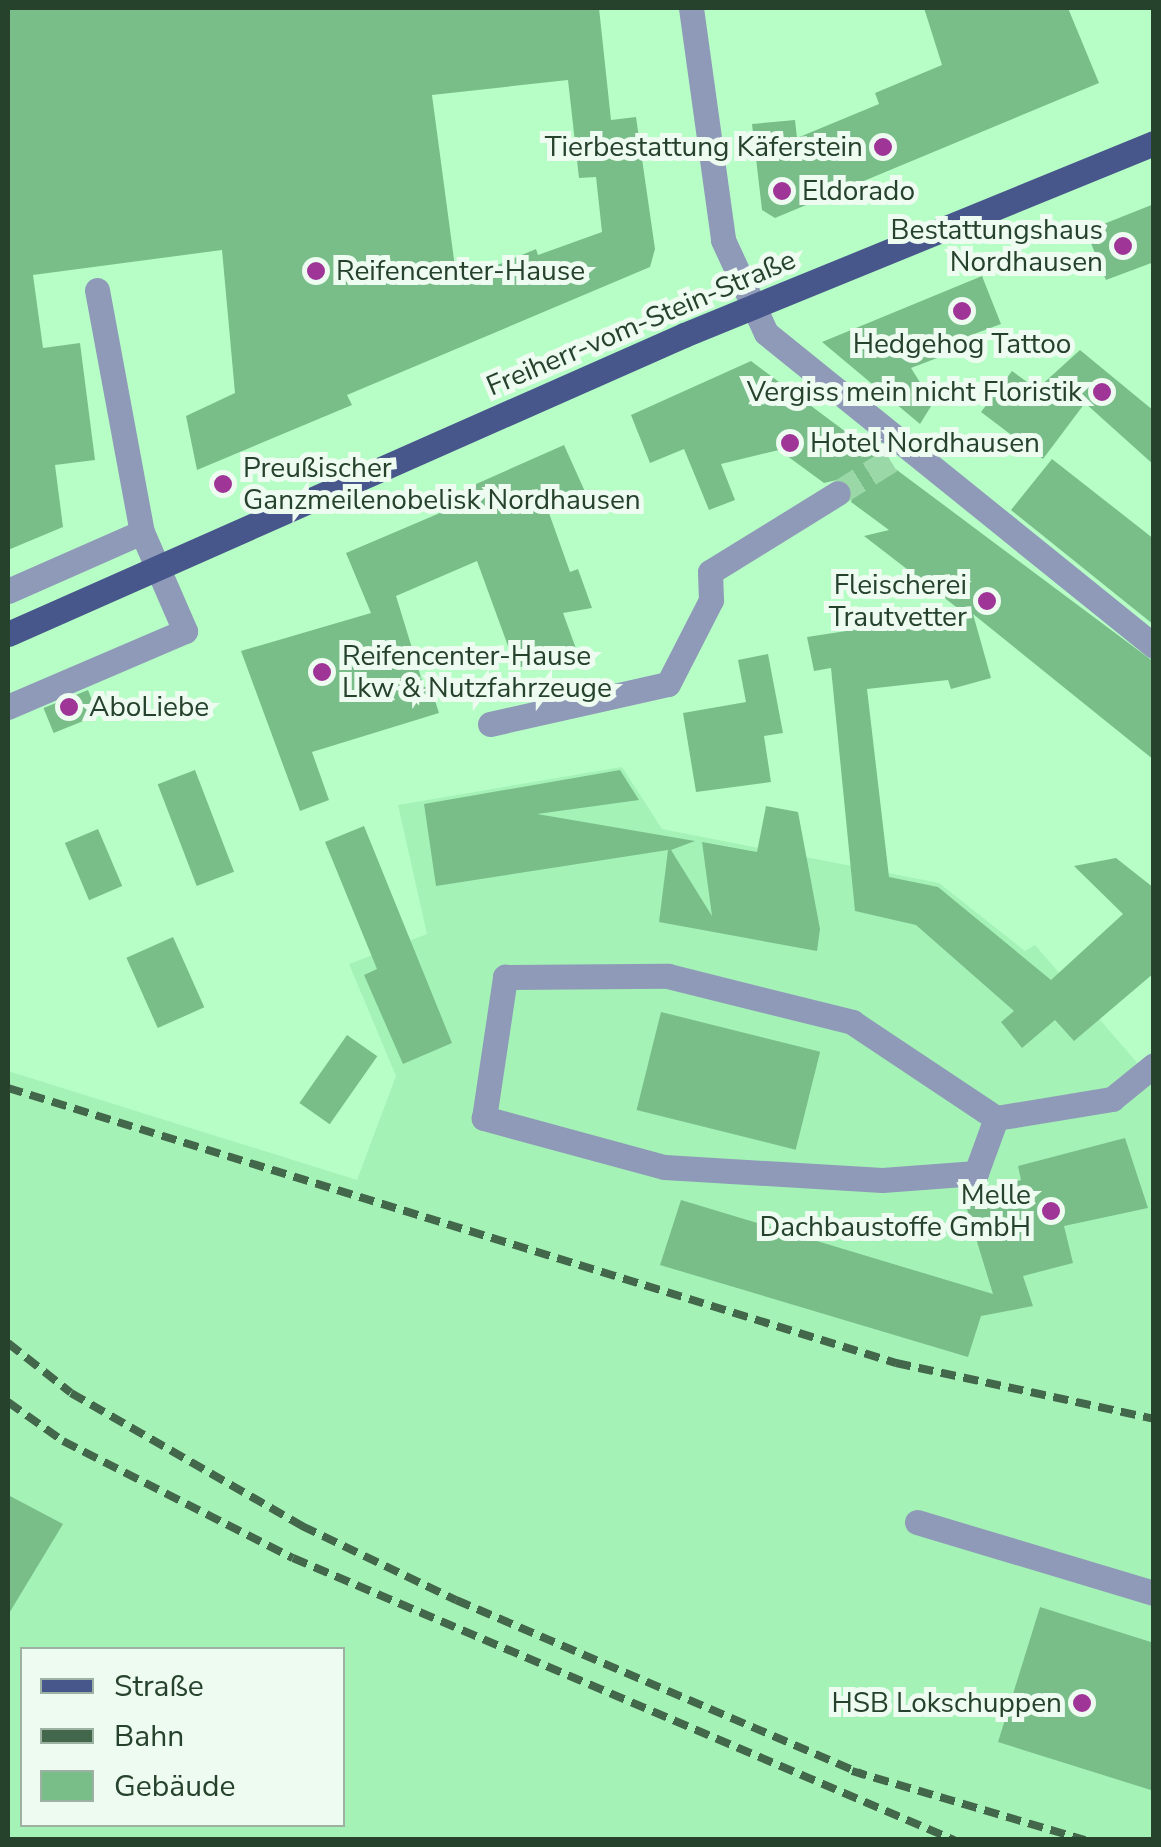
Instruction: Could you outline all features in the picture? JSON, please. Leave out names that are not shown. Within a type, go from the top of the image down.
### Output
[{"type":"main road","name":"Freiherr-vom-Stein-Straße","points":[[8,634],[754,306],[1154,142]]},
{"type":"street","points":[[691,8],[723,240],[766,332],[900,456],[1154,646]]},
{"type":"street","points":[[8,706],[185,631],[142,532],[97,290]]},
{"type":"street","points":[[490,724],[668,684],[711,600],[710,572],[838,493]]},
{"type":"street","points":[[8,591],[142,532]]},
{"type":"street","points":[[1007,1117],[976,1173],[882,1180],[664,1167],[484,1118],[505,976],[668,976],[852,1022],[1007,1117],[1112,1099],[1154,1066]]},
{"type":"street","points":[[917,1522],[1154,1592]]},
{"type":"shaded area","points":[[622,767],[662,829],[939,883],[1025,951],[1035,945],[1153,1081],[1153,1839],[8,1839],[8,1071],[357,1180],[396,1076],[349,964],[427,934],[398,805]]},
{"type":"building","points":[[8,8],[599,8],[611,120],[636,117],[655,249],[650,267],[347,395],[352,405],[197,470],[186,416],[235,393],[222,250],[33,275],[43,348],[80,343],[95,460],[55,465],[63,527],[8,550]],"holes":[[[568,80],[579,178],[596,177],[602,232],[538,255],[536,249],[457,282],[432,95]]]},
{"type":"building","points":[[924,8],[1068,8],[1099,83],[775,218],[762,210],[752,124],[795,120],[797,138],[879,104],[875,93],[942,65]]},
{"type":"building","name":"Bestattungshaus Nordhausen","points":[[1154,204],[1154,262],[1106,280],[1086,231]]},
{"type":"building","points":[[982,276],[1001,324],[942,346],[945,355],[911,368],[933,403],[920,424],[822,342]]},
{"type":"building","points":[[1080,350],[1154,411],[1154,465],[1085,403],[1043,459],[981,412],[1012,371],[1037,389]]},
{"type":"building","points":[[751,361],[1154,662],[1154,760],[973,614],[991,678],[951,689],[948,680],[867,689],[889,877],[938,887],[1051,980],[1123,914],[1074,866],[1116,858],[1154,888],[1154,973],[1074,1041],[1055,1020],[1022,1048],[1001,1022],[1014,1011],[916,925],[855,911],[831,668],[814,671],[807,637],[964,613],[864,536],[889,530],[851,502],[854,492],[845,478],[824,483],[779,450],[721,464],[735,500],[709,510],[684,449],[650,463],[631,415]]},
{"type":"building","points":[[564,445],[587,496],[549,513],[570,572],[578,569],[592,608],[563,613],[578,654],[516,668],[477,561],[396,596],[424,687],[430,685],[439,713],[312,752],[329,800],[300,811],[241,651],[371,613],[346,553],[454,507],[449,496]]},
{"type":"building","points":[[1052,459],[1154,539],[1154,625],[1011,510]]},
{"type":"building","points":[[768,654],[783,733],[764,736],[771,782],[696,792],[683,713],[746,702],[738,660]]},
{"type":"building","name":"AboLiebe","points":[[88,690],[98,715],[54,733],[43,708]]},
{"type":"building","points":[[195,770],[234,872],[197,886],[158,784]]},
{"type":"building","points":[[620,770],[639,800],[537,814],[695,841],[671,850],[712,916],[702,842],[757,852],[766,806],[798,812],[820,929],[817,951],[659,922],[668,850],[436,886],[424,804]]},
{"type":"building","points":[[364,826],[452,1043],[403,1064],[364,975],[377,969],[325,842]]},
{"type":"building","points":[[98,829],[122,886],[89,900],[65,843]]},
{"type":"building","points":[[173,937],[204,1007],[158,1028],[126,958]]},
{"type":"building","points":[[661,1012],[820,1052],[796,1150],[637,1110]]},
{"type":"building","points":[[347,1035],[377,1056],[330,1124],[299,1103]]},
{"type":"building","points":[[1125,1138],[1148,1208],[1064,1226],[1073,1263],[1023,1276],[1033,1306],[981,1316],[968,1357],[660,1265],[681,1200],[993,1294],[963,1196],[1021,1180],[1018,1166]]},
{"type":"building","points":[[8,1495],[63,1524],[8,1615]]},
{"type":"building","name":"HSB Lokschuppen","points":[[1040,1607],[1154,1643],[1154,1791],[998,1742]]},
{"type":"tunnel","points":[[838,493],[891,460]]},
{"type":"railway","points":[[8,1088],[896,1363],[1154,1419]]},
{"type":"railway","points":[[8,1343],[71,1393],[302,1526],[456,1600],[864,1775]]},
{"type":"railway","points":[[8,1402],[63,1441],[293,1558],[954,1840]]},
{"type":"railway","points":[[852,1771],[1085,1840]]},
{"type":"place","name":"Tierbestattung Käferstein","points":[[883,147]]},
{"type":"place","name":"Eldorado","points":[[782,191]]},
{"type":"place","name":"Bestattungshaus Nordhausen","points":[[1123,246]]},
{"type":"place","name":"Reifencenter-Hause","points":[[316,271]]},
{"type":"place","name":"Hedgehog Tattoo","points":[[962,311]]},
{"type":"place","name":"Vergiss mein nicht Floristik","points":[[1102,392]]},
{"type":"place","name":"Hotel Nordhausen","points":[[790,443]]},
{"type":"place","name":"Preußischer Ganzmeilenobelisk Nordhausen","points":[[223,484]]},
{"type":"place","name":"Fleischerei Trautvetter","points":[[987,601]]},
{"type":"place","name":"Reifencenter-Hause Lkw & Nutzfahrzeuge","points":[[322,672]]},
{"type":"place","name":"AboLiebe","points":[[69,707]]},
{"type":"place","name":"Melle Dachbaustoffe GmbH","points":[[1051,1211]]},
{"type":"place","name":"HSB Lokschuppen","points":[[1082,1703]]}]
